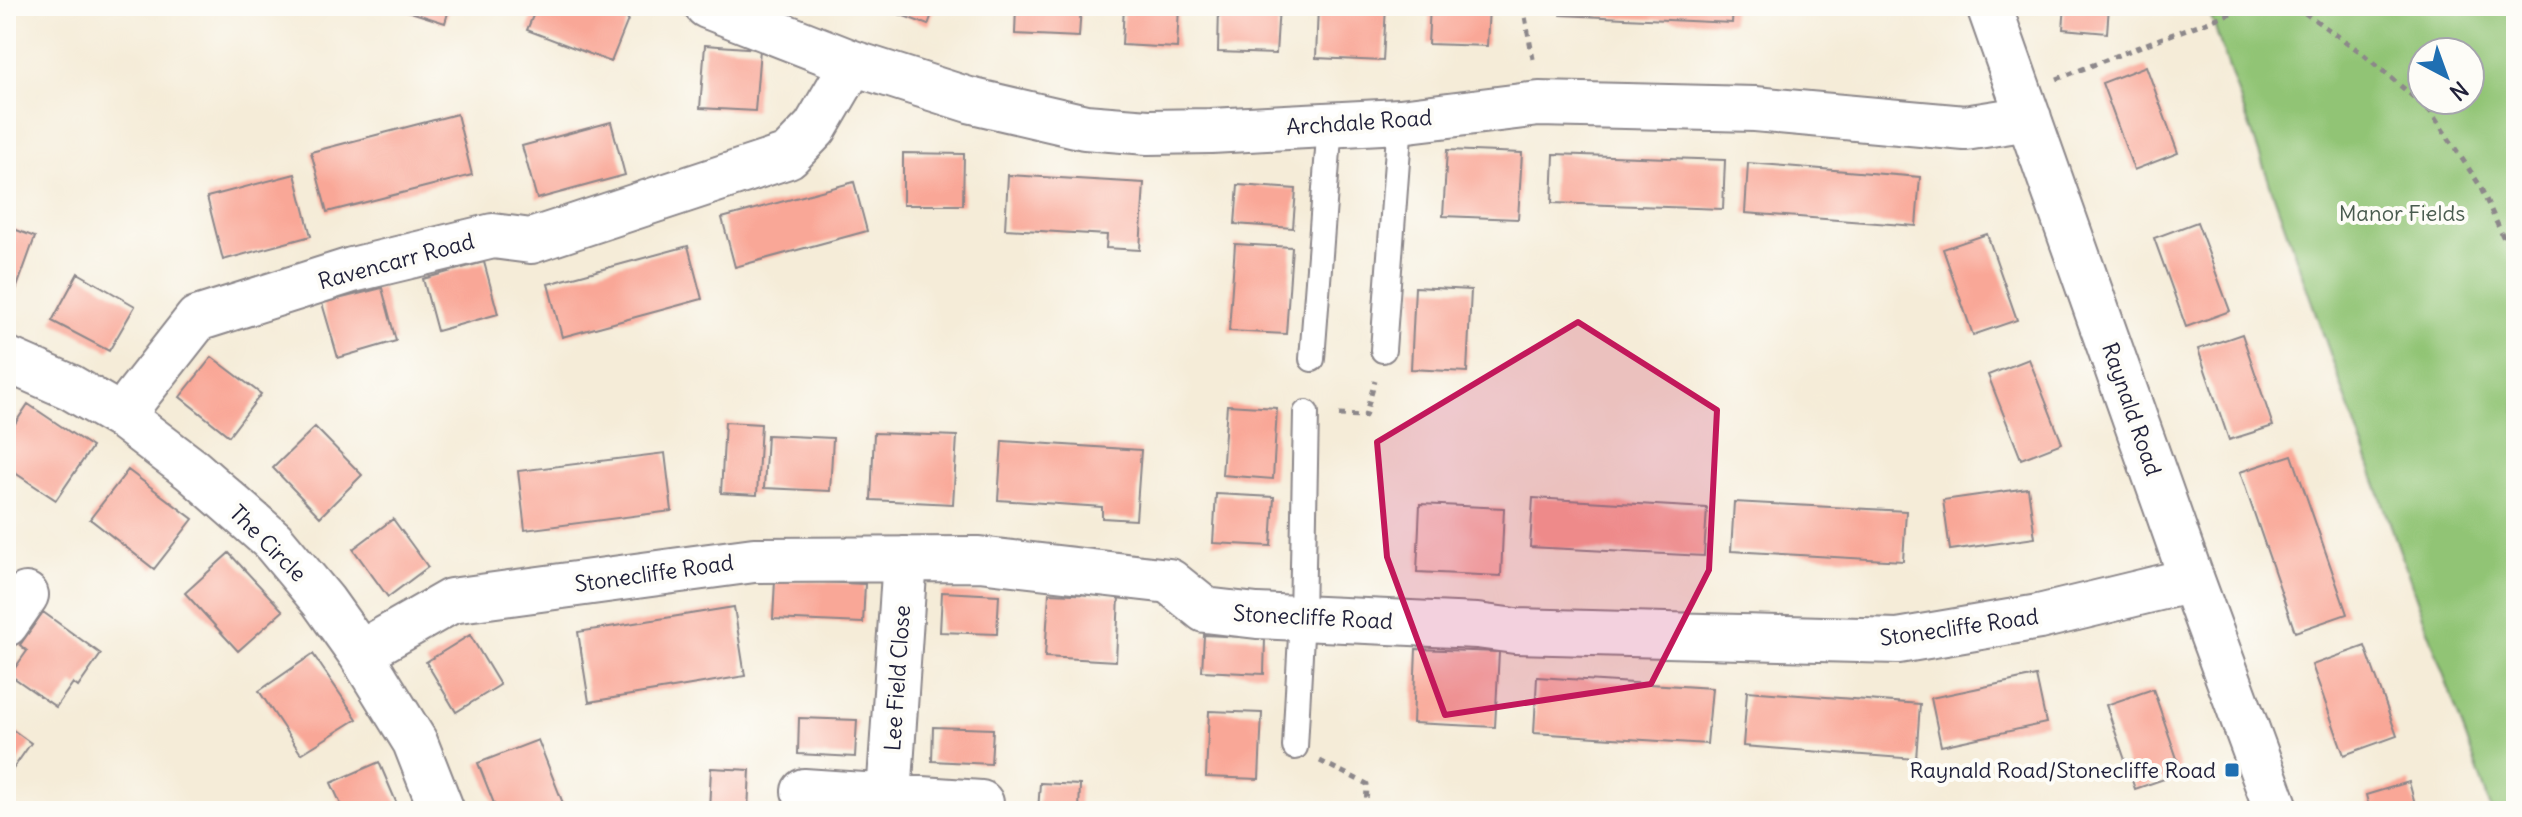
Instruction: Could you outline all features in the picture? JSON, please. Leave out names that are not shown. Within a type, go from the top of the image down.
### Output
[{"type":"street","name":"Archdale Road","points":[[707,6],[853,63],[969,100],[1085,127],[1148,132],[1400,121],[1539,104],[1755,109],[1965,128],[2025,106]]},
{"type":"street","name":"Raynald Road","points":[[1989,6],[2277,811]]},
{"type":"street","name":"Ravencarr Road","points":[[125,419],[135,398],[197,319],[352,270],[493,236],[531,241],[788,156],[815,128],[853,63]]},
{"type":"street","name":"The Circle","points":[[6,359],[70,387],[125,419],[192,470],[273,541],[323,601],[360,653],[415,742],[442,811]]},
{"type":"street","name":"Lee Field Close","points":[[889,796],[905,559]]},
{"type":"street","name":"Stonecliffe Road","points":[[360,653],[451,601],[754,560],[979,559],[1169,581],[1205,610],[1257,616],[1477,626],[1515,631],[1898,641],[2039,617],[2192,580]]},
{"type":"street","points":[[804,791],[981,803]]},
{"type":"lane","points":[[1383,350],[1400,121]]},
{"type":"lane","points":[[1312,359],[1330,124]]},
{"type":"lane","points":[[1295,747],[1302,617],[1306,413]]},
{"type":"path","points":[[1523,6],[1539,104]]},
{"type":"path","points":[[2025,106],[2162,38],[2240,10],[2284,6]]},
{"type":"path","points":[[2295,6],[2362,53],[2430,111],[2479,184],[2516,265]]},
{"type":"path","points":[[1306,413],[1365,416],[1383,350]]},
{"type":"path","points":[[1338,772],[1367,784],[1366,811]]},
{"type":"highlighted area","points":[[1578,322],[1717,410],[1709,570],[1651,684],[1445,715],[1387,557],[1377,442]]},
{"type":"green space","name":"Manor Fields","points":[[2207,6],[2516,6],[2516,811],[2492,811]]},
{"type":"building","points":[[392,6],[450,6],[445,23]]},
{"type":"building","points":[[537,6],[622,6],[632,10],[611,62],[527,30]]},
{"type":"building","points":[[877,6],[935,6],[928,25]]},
{"type":"building","points":[[1016,6],[1081,6],[1079,37],[1015,34]]},
{"type":"building","points":[[1124,6],[1179,6],[1177,48],[1122,45]]},
{"type":"building","points":[[1219,6],[1279,6],[1276,54],[1218,52]]},
{"type":"building","points":[[1318,6],[1386,6],[1383,61],[1316,58]]},
{"type":"building","points":[[1430,6],[1489,6],[1487,46],[1428,44]]},
{"type":"building","points":[[1561,6],[1733,6],[1732,23],[1561,15]]},
{"type":"building","points":[[2065,6],[2109,6],[2107,33],[2063,29]]},
{"type":"building","points":[[705,45],[760,49],[755,111],[700,108]]},
{"type":"building","points":[[2146,66],[2178,153],[2134,170],[2102,83]]},
{"type":"building","points":[[457,114],[472,175],[327,212],[311,152]]},
{"type":"building","points":[[611,122],[625,175],[537,199],[522,146]]},
{"type":"building","points":[[1447,150],[1522,153],[1518,219],[1443,216]]},
{"type":"building","points":[[903,153],[964,154],[963,205],[903,205]]},
{"type":"building","points":[[1554,154],[1725,160],[1723,209],[1552,203]]},
{"type":"building","points":[[1748,163],[1920,177],[1916,226],[1745,213]]},
{"type":"building","points":[[295,174],[311,236],[223,260],[207,197]]},
{"type":"building","points":[[1008,175],[1144,183],[1140,250],[1106,248],[1107,235],[1005,229]]},
{"type":"building","points":[[854,182],[867,231],[735,267],[722,218]]},
{"type":"building","points":[[1238,185],[1296,189],[1293,228],[1235,224]]},
{"type":"building","points":[[2197,222],[2230,311],[2186,327],[2154,238]]},
{"type":"building","points":[[6,226],[35,237],[12,301],[6,299]]},
{"type":"building","points":[[1987,234],[2017,320],[1973,335],[1943,249]]},
{"type":"building","points":[[1235,244],[1292,247],[1286,334],[1229,331]]},
{"type":"building","points":[[688,246],[702,299],[562,337],[548,284]]},
{"type":"building","points":[[484,262],[498,314],[437,331],[423,279]]},
{"type":"building","points":[[78,273],[135,306],[109,351],[52,321]]},
{"type":"building","points":[[1415,287],[1471,290],[1467,372],[1411,369]]},
{"type":"building","points":[[382,288],[396,341],[338,358],[322,303]]},
{"type":"building","points":[[2242,334],[2273,426],[2229,440],[2198,349]]},
{"type":"building","points":[[212,357],[261,394],[229,436],[180,397]]},
{"type":"building","points":[[2029,359],[2062,443],[2021,459],[1988,375]]},
{"type":"building","points":[[28,404],[92,447],[56,500],[6,467],[6,437]]},
{"type":"building","points":[[1227,405],[1277,408],[1273,479],[1222,475]]},
{"type":"building","points":[[725,422],[761,424],[757,495],[721,493]]},
{"type":"building","points":[[315,427],[362,475],[320,517],[273,468]]},
{"type":"building","points":[[874,433],[957,436],[953,504],[871,500]]},
{"type":"building","points":[[767,435],[833,438],[830,491],[764,488]]},
{"type":"building","points":[[1002,441],[1141,450],[1136,520],[1102,518],[1102,507],[998,500]]},
{"type":"building","points":[[665,453],[672,511],[525,530],[518,471]]},
{"type":"building","points":[[2292,455],[2347,614],[2295,632],[2240,472]]},
{"type":"building","points":[[128,470],[193,519],[154,569],[90,519]]},
{"type":"building","points":[[2028,488],[2035,538],[1950,550],[1943,500]]},
{"type":"building","points":[[1216,494],[1274,497],[1271,546],[1213,543]]},
{"type":"building","points":[[1533,498],[1707,508],[1704,556],[1530,547]]},
{"type":"building","points":[[1734,502],[1906,511],[1903,561],[1731,551]]},
{"type":"building","points":[[1420,504],[1504,508],[1501,576],[1417,572]]},
{"type":"building","points":[[393,519],[428,567],[388,597],[353,549]]},
{"type":"building","points":[[229,553],[283,611],[238,651],[185,593]]},
{"type":"building","points":[[775,580],[865,584],[863,623],[773,619]]},
{"type":"building","points":[[942,592],[999,595],[997,634],[940,632]]},
{"type":"building","points":[[1049,593],[1119,596],[1116,661],[1045,657]]},
{"type":"building","points":[[734,607],[745,676],[589,702],[578,632]]},
{"type":"building","points":[[43,612],[101,654],[78,687],[73,683],[56,707],[10,675],[27,651],[20,645]]},
{"type":"building","points":[[470,635],[500,685],[456,712],[426,662]]},
{"type":"building","points":[[1204,635],[1265,638],[1264,674],[1202,671]]},
{"type":"building","points":[[2365,646],[2397,736],[2344,755],[2312,665]]},
{"type":"building","points":[[1416,649],[1499,652],[1495,727],[1413,723]]},
{"type":"building","points":[[313,654],[357,719],[301,754],[259,691]]},
{"type":"building","points":[[2036,676],[2046,723],[1941,746],[1931,698]]},
{"type":"building","points":[[1537,677],[1712,688],[1707,744],[1534,733]]},
{"type":"building","points":[[2153,689],[2182,773],[2135,789],[2106,705]]},
{"type":"building","points":[[1747,691],[1920,704],[1916,759],[1743,746]]},
{"type":"building","points":[[1209,711],[1262,713],[1259,779],[1206,777]]},
{"type":"building","points":[[799,718],[857,720],[855,757],[798,754]]},
{"type":"building","points":[[6,725],[31,743],[6,779]]},
{"type":"building","points":[[933,727],[993,729],[991,764],[932,761]]},
{"type":"building","points":[[538,740],[566,811],[497,811],[478,763]]},
{"type":"building","points":[[379,762],[400,811],[344,811],[331,783]]},
{"type":"building","points":[[711,768],[750,770],[748,811],[709,811]]},
{"type":"building","points":[[2409,782],[2417,811],[2370,811],[2366,795]]},
{"type":"building","points":[[1040,783],[1080,785],[1079,811],[1038,811]]},
{"type":"place","name":"Raynald Road/Stonecliffe Road","points":[[2232,770]]}]
